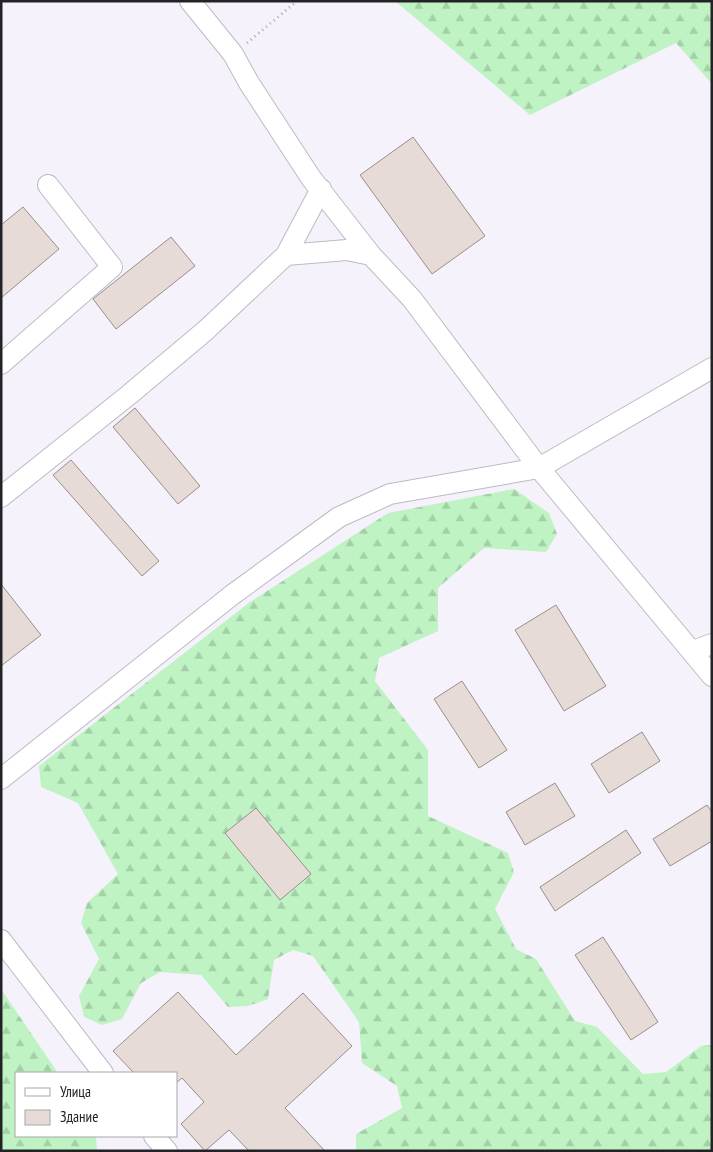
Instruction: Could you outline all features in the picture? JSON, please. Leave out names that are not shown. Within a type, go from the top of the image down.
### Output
[{"type":"street","points":[[190,1],[233,54],[249,83],[311,178],[371,255],[412,299],[539,468],[712,676]]},
{"type":"street","points":[[1,364],[112,267],[48,185]]},
{"type":"street","points":[[1,497],[130,394],[205,331],[286,255],[320,189]]},
{"type":"street","points":[[286,255],[347,250],[371,255]]},
{"type":"street","points":[[1,779],[232,595],[339,517],[390,494],[539,468],[712,368]]},
{"type":"street","points":[[692,651],[712,644]]},
{"type":"street","points":[[1,940],[102,1072]]},
{"type":"street","points":[[155,1137],[167,1151]]},
{"type":"path","points":[[233,54],[297,1]]},
{"type":"green space","points":[[395,1],[712,1],[712,84],[676,43],[530,115]]},
{"type":"green space","points":[[514,489],[549,513],[557,534],[546,552],[484,548],[438,588],[438,631],[379,658],[375,681],[428,750],[428,816],[508,853],[514,872],[495,909],[516,949],[536,959],[575,1021],[597,1027],[643,1074],[666,1072],[701,1046],[712,1045],[712,1151],[356,1151],[356,1134],[402,1108],[397,1086],[362,1063],[359,1022],[313,956],[293,950],[274,960],[268,999],[248,1006],[228,1007],[201,975],[160,972],[141,983],[122,1019],[102,1025],[84,1017],[79,996],[99,959],[81,923],[87,903],[118,874],[78,803],[41,787],[39,766],[250,602],[388,513]]},
{"type":"green space","points":[[1,989],[57,1072],[15,1072],[15,1137],[96,1137],[97,1151],[1,1151]]},
{"type":"building","points":[[413,137],[485,236],[432,274],[360,175]]},
{"type":"building","points":[[23,207],[59,249],[1,298],[1,225]]},
{"type":"building","points":[[171,237],[195,266],[116,329],[93,299]]},
{"type":"building","points":[[135,408],[200,486],[178,504],[113,427]]},
{"type":"building","points":[[71,460],[159,561],[142,576],[53,475]]},
{"type":"building","points":[[1,584],[41,635],[1,666]]},
{"type":"building","points":[[556,605],[606,686],[564,711],[515,630]]},
{"type":"building","points":[[462,681],[507,750],[479,768],[434,699]]},
{"type":"building","points":[[642,732],[660,761],[609,793],[591,764]]},
{"type":"building","points":[[555,783],[575,816],[525,845],[506,812]]},
{"type":"building","points":[[707,805],[712,812],[712,841],[670,866],[653,839]]},
{"type":"building","points":[[256,808],[311,874],[280,900],[225,833]]},
{"type":"building","points":[[626,830],[641,853],[555,911],[540,887]]},
{"type":"building","points":[[603,937],[658,1022],[631,1040],[575,955]]},
{"type":"building","points":[[178,992],[236,1055],[303,993],[352,1046],[285,1108],[325,1151],[249,1151],[229,1130],[205,1151],[181,1124],[204,1102],[182,1078],[178,1081],[178,1072],[133,1072],[113,1051]]}]
